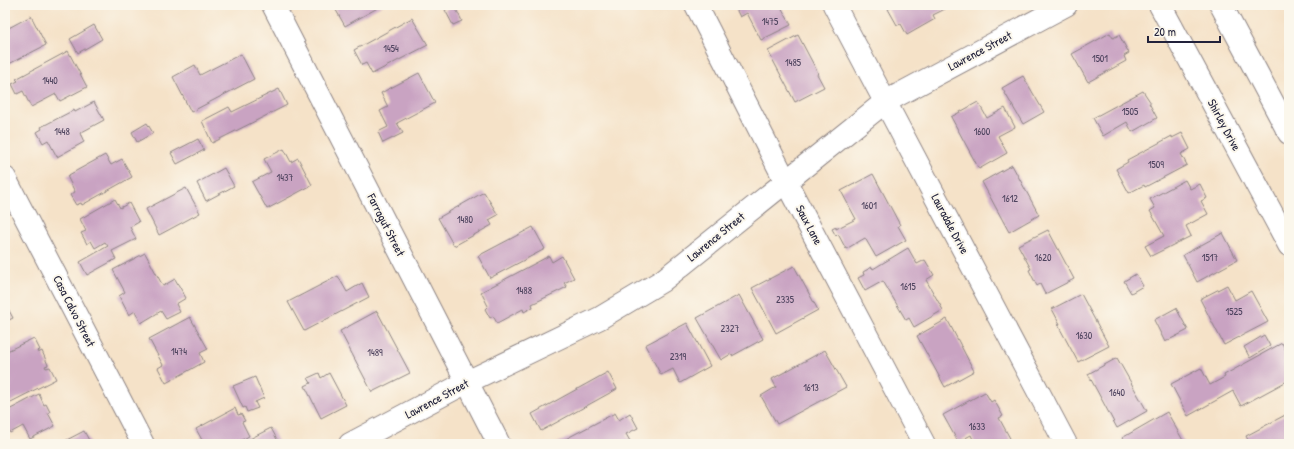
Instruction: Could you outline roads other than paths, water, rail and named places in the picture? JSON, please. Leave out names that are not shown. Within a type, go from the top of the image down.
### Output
[{"type":"street","name":"Farragut Street","points":[[273,5],[499,444]]},
{"type":"street","name":"Saux Lane","points":[[696,5],[786,182],[924,444]]},
{"type":"street","name":"Lauradale Drive","points":[[834,5],[1066,444]]},
{"type":"street","name":"Lawrence Street","points":[[350,444],[467,382],[600,318],[662,281],[885,102],[1066,5]]},
{"type":"street","name":"Shirley Drive","points":[[1160,5],[1289,245]]},
{"type":"street","points":[[1221,5],[1289,133]]},
{"type":"street","name":"Casa Calvo Street","points":[[5,178],[143,444]]}]
